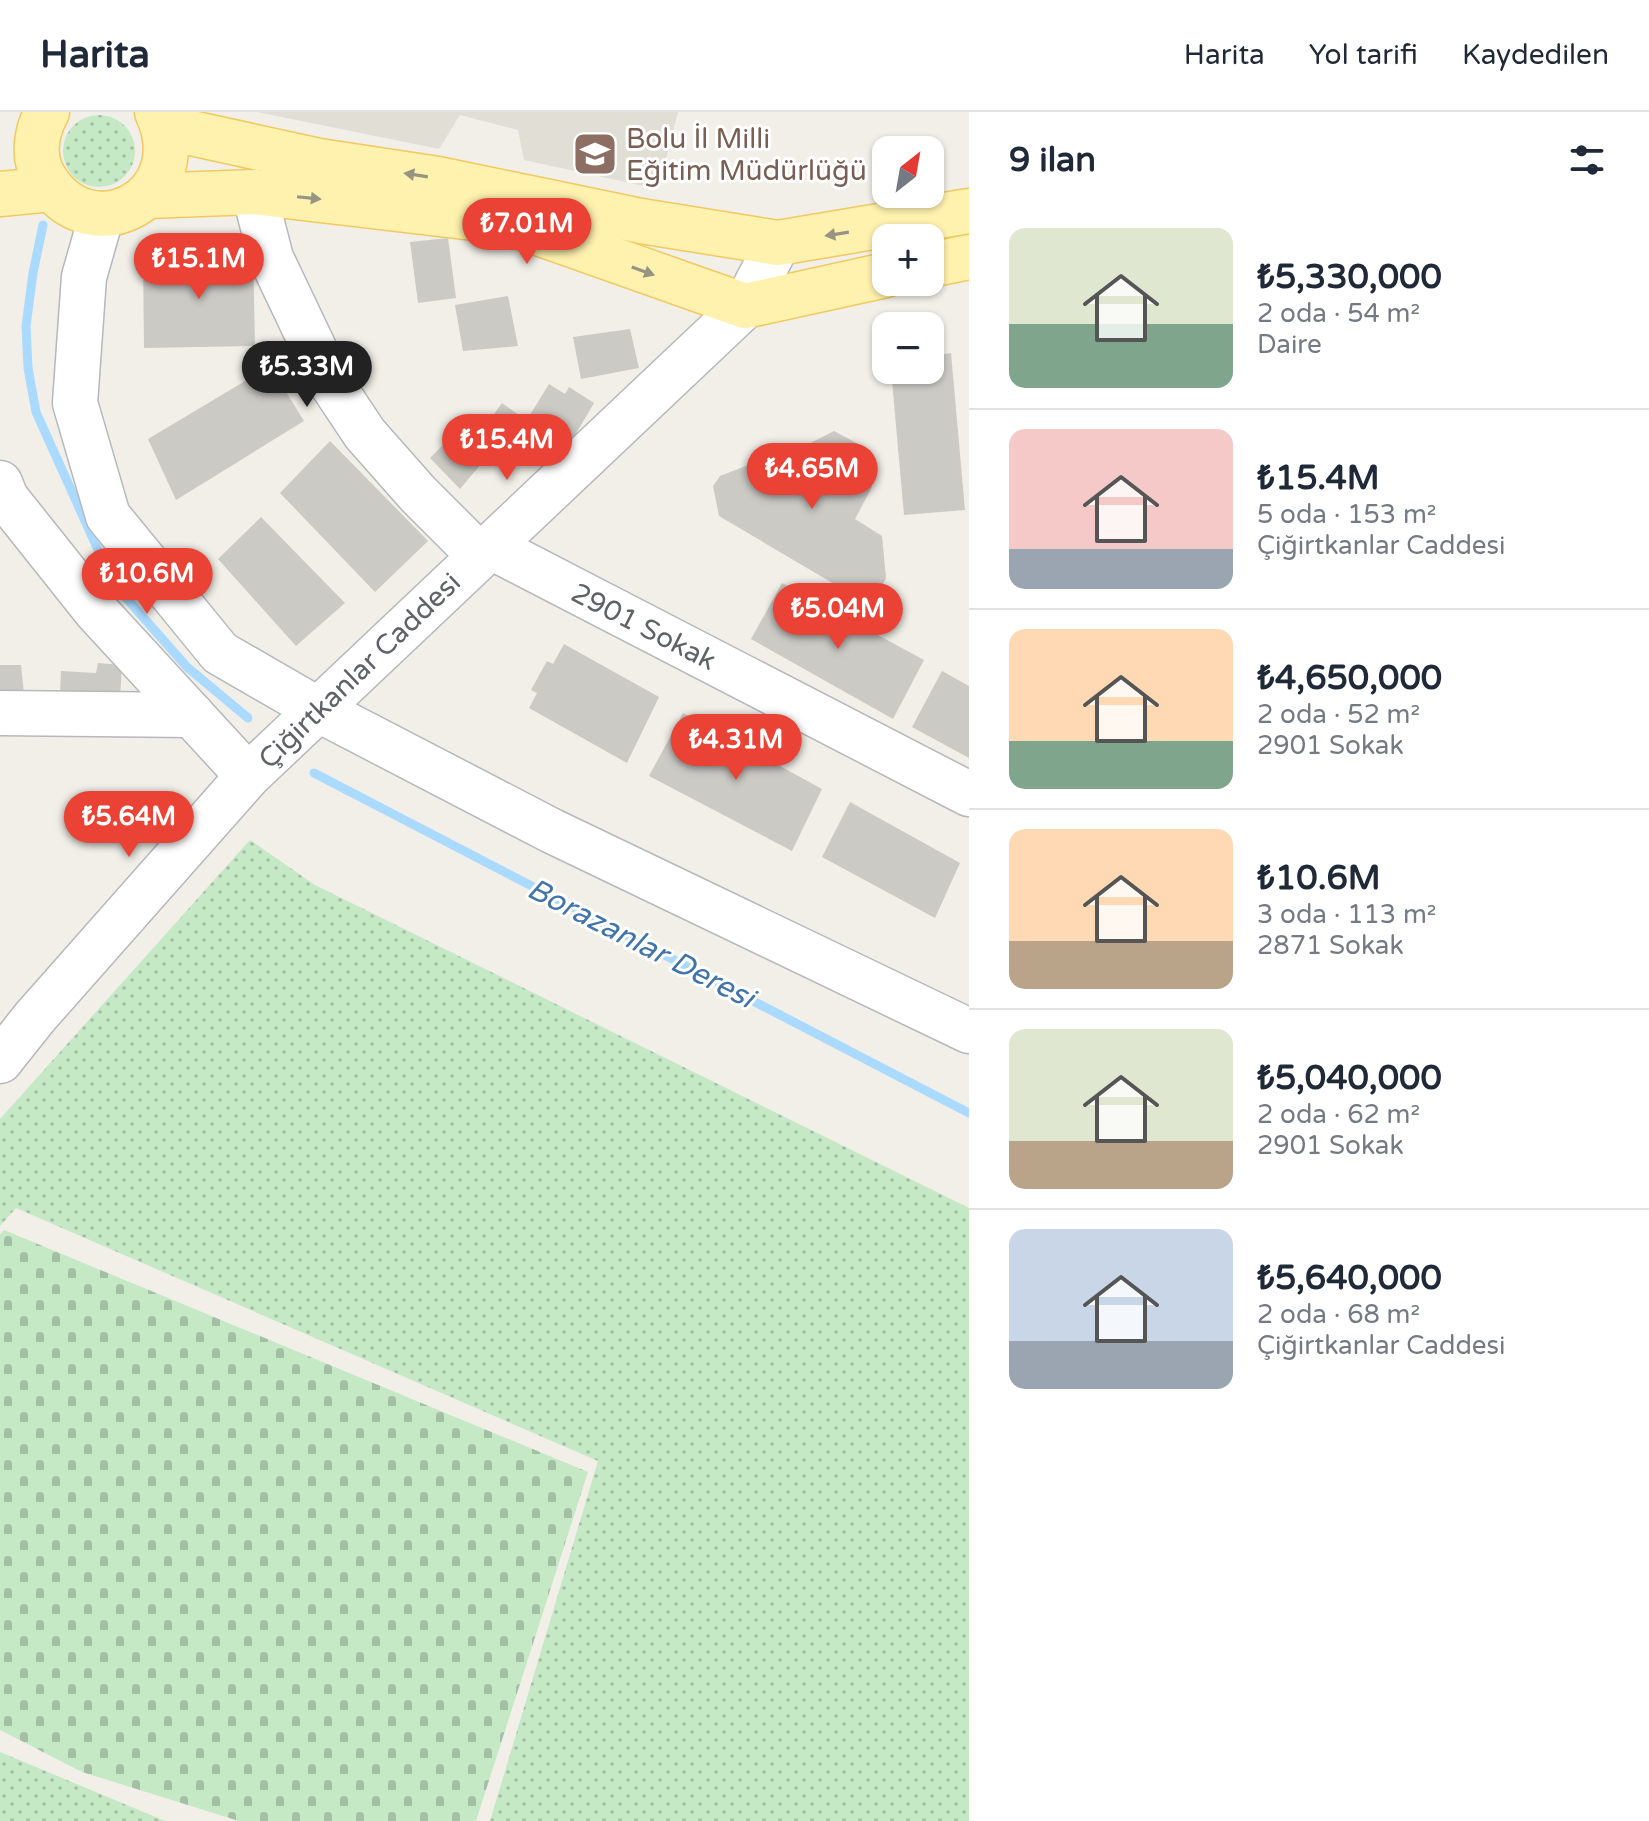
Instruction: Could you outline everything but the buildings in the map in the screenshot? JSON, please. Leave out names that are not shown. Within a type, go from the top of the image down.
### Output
[{"type":"main road","points":[[29,126],[40,171],[51,189],[73,206],[102,214],[118,212],[147,196],[159,181],[166,164],[168,144],[161,119]]},
{"type":"main road","points":[[161,119],[319,161],[438,179],[641,221],[778,243],[969,211]]},
{"type":"main road","points":[[0,194],[51,189]]},
{"type":"main road","points":[[147,196],[254,192],[507,222],[745,306],[872,278]]},
{"type":"main road","points":[[944,262],[969,257]]},
{"type":"street","name":"2901 Sokak","points":[[254,192],[271,258],[329,380],[365,434],[418,494],[484,550],[969,794]]},
{"type":"street","points":[[102,214],[84,277],[75,403],[108,516],[220,653],[317,709],[552,831],[969,1031]]},
{"type":"street","name":"Çiğirtkanlar Caddesi","points":[[0,1061],[35,1017],[248,776],[745,306],[778,243]]},
{"type":"street","points":[[0,483],[6,498],[96,611],[248,776]]},
{"type":"street","points":[[0,713],[192,715]]},
{"type":"shaded area","name":"Bolu İl Milli Eğitim Müdürlüğü","points":[[257,112],[678,112],[658,189],[524,160],[518,130],[460,115],[439,149]]},
{"type":"green space","points":[[99,115],[119,121],[129,131],[135,151],[129,171],[119,181],[99,187],[79,181],[69,171],[63,151],[69,131],[79,121]]},
{"type":"green space","points":[[250,840],[315,885],[969,1208],[969,1821],[490,1821],[598,1461],[16,1208],[0,1226],[0,1119]]},
{"type":"green space","points":[[4,1230],[588,1472],[476,1821],[239,1821],[82,1772],[0,1730],[0,1234]]},
{"type":"green space","points":[[0,1752],[165,1821],[0,1821]]},
{"type":"waterway","name":"Borazanlar Deresi","points":[[43,225],[26,326],[28,368],[36,412],[113,583],[187,667],[248,718]]},
{"type":"waterway","name":"Borazanlar Deresi","points":[[314,773],[969,1113]]},
{"type":"place","name":"Bolu İl Milli Eğitim Müdürlüğü","points":[[595,154]]}]
